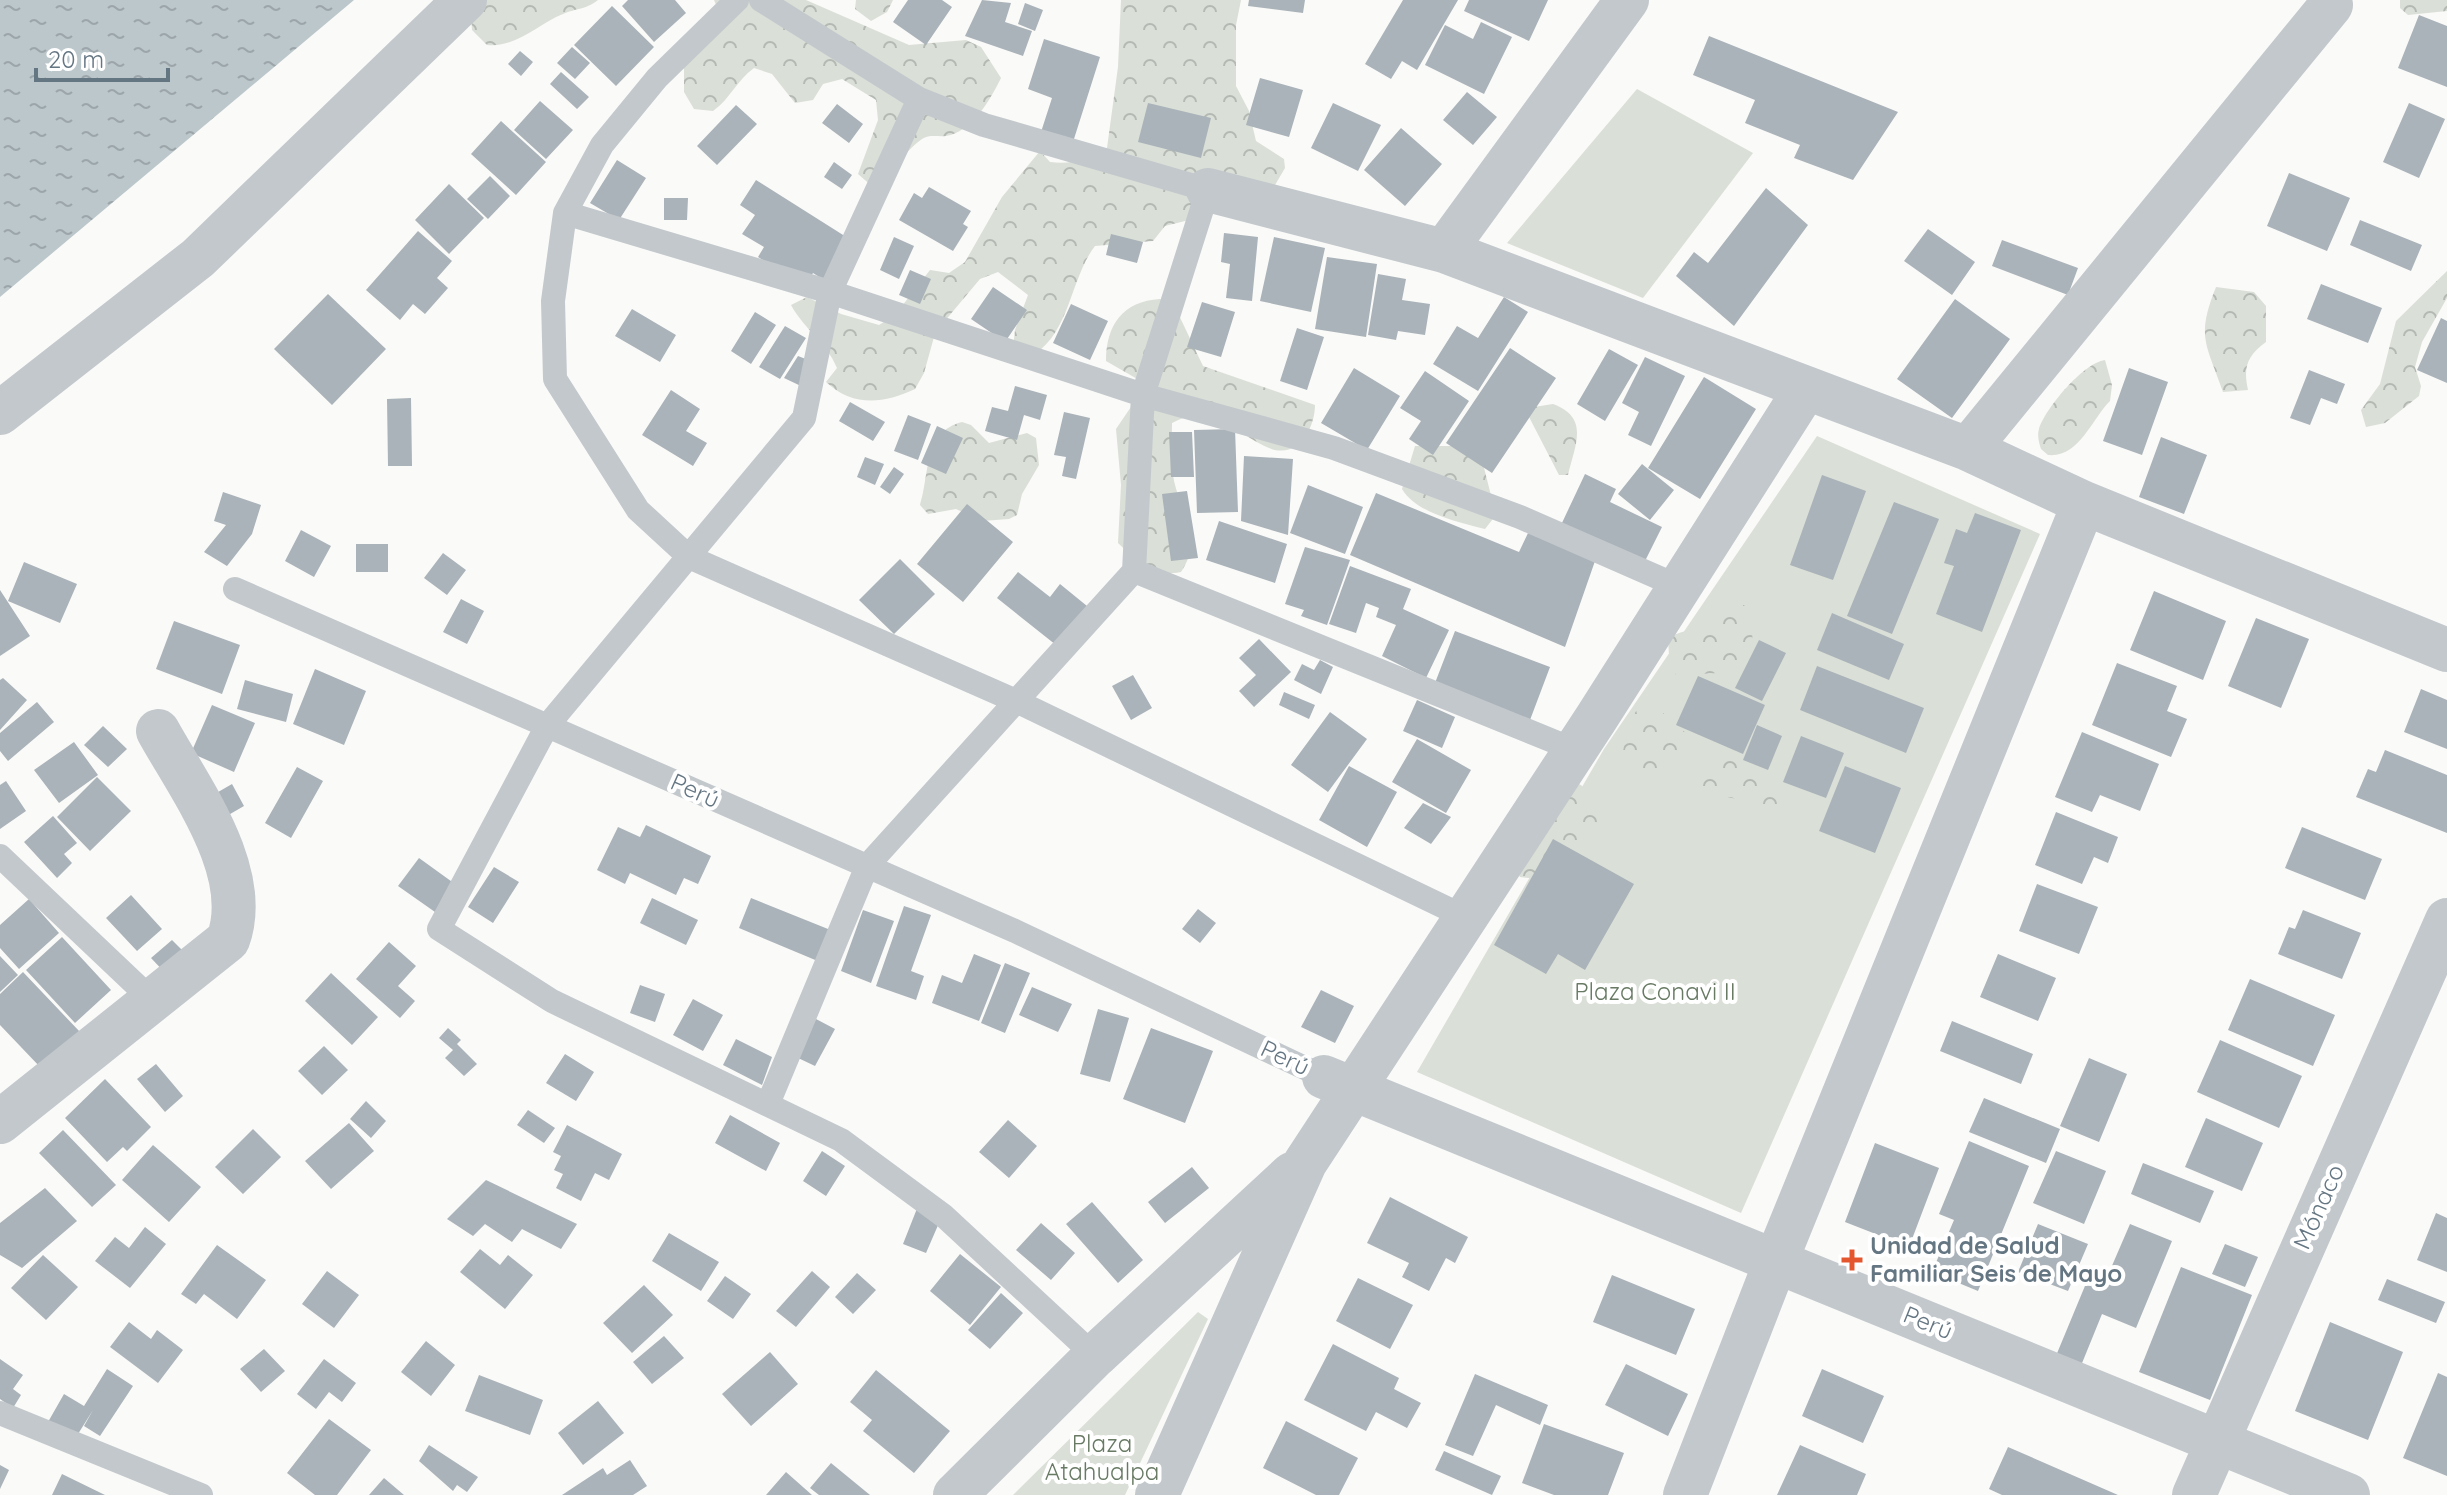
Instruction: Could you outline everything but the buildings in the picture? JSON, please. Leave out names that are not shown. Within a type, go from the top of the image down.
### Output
[{"type":"street","points":[[0,413],[198,258],[465,0]]},
{"type":"street","points":[[1444,251],[1624,1]]},
{"type":"street","points":[[1968,449],[2331,5]]},
{"type":"street","points":[[1208,190],[1444,251],[1968,449],[2084,503],[2447,650]]},
{"type":"street","points":[[1157,1495],[1338,1083],[1465,917],[1806,388]]},
{"type":"street","points":[[1685,1495],[1776,1261],[2084,503]]},
{"type":"street","points":[[0,1122],[228,940],[234,922],[234,884],[222,848],[158,731]]},
{"type":"street","name":"Mónaco","points":[[2194,1495],[2447,920]]},
{"type":"street","name":"Perú","points":[[1338,1083],[2348,1495]]},
{"type":"street","points":[[955,1495],[1095,1356],[1305,1163]]},
{"type":"lane","points":[[737,0],[657,78],[602,145],[565,213],[553,301],[555,379],[638,510],[689,557],[1016,701],[1465,917]]},
{"type":"lane","points":[[761,0],[919,99],[984,125],[1208,190],[1143,395],[1134,571],[867,866],[768,1104]]},
{"type":"lane","points":[[919,99],[830,292],[804,418],[547,726],[439,929],[552,1001],[841,1140],[944,1216],[1095,1356]]},
{"type":"lane","points":[[565,213],[830,292],[1143,395],[1334,448],[1520,517],[1680,587]]},
{"type":"lane","points":[[1134,571],[1575,750]]},
{"type":"lane","name":"Perú","points":[[235,589],[1015,931],[1338,1083]]},
{"type":"lane","points":[[0,856],[152,1000]]},
{"type":"lane","points":[[0,1413],[201,1495]]},
{"type":"green space","points":[[470,0],[598,0],[554,18],[508,43],[487,45],[472,30]]},
{"type":"green space","points":[[714,0],[806,0],[909,45],[966,40],[981,47],[1001,78],[972,122],[955,133],[922,139],[873,187],[858,174],[878,120],[876,100],[842,79],[823,84],[813,100],[795,103],[772,74],[754,68],[713,111],[694,109],[684,92],[684,54],[720,14]]},
{"type":"green space","points":[[856,0],[893,0],[887,12],[871,21],[855,9]]},
{"type":"green space","points":[[1121,0],[1241,0],[1236,25],[1236,86],[1249,111],[1256,141],[1284,159],[1285,168],[1275,185],[1205,216],[1165,226],[1153,241],[1095,246],[1053,336],[1043,348],[1029,357],[1013,348],[1015,330],[1028,295],[998,272],[980,279],[944,322],[934,337],[924,373],[915,389],[880,400],[858,399],[836,390],[826,382],[837,368],[833,359],[791,305],[807,297],[841,314],[879,325],[895,315],[930,270],[949,273],[965,262],[1002,197],[1040,151],[1050,162],[1066,163],[1107,148],[1118,67]]},
{"type":"green space","points":[[2400,0],[2447,0],[2447,11],[2408,15],[2400,8]]},
{"type":"green space","points":[[1637,89],[1753,153],[1643,298],[1507,243]]},
{"type":"green space","points":[[2447,271],[2447,298],[2422,342],[2415,367],[2421,386],[2419,396],[2385,423],[2366,427],[2361,410],[2380,384],[2396,321]]},
{"type":"green space","points":[[2216,287],[2254,292],[2266,306],[2266,342],[2254,352],[2248,363],[2248,390],[2223,392],[2208,350],[2206,318]]},
{"type":"green space","points":[[1160,299],[1176,309],[1203,366],[1315,405],[1308,432],[1303,440],[1288,450],[1269,448],[1212,417],[1187,417],[1172,423],[1173,474],[1189,526],[1191,548],[1181,572],[1169,573],[1145,568],[1118,543],[1121,485],[1116,429],[1137,398],[1139,380],[1106,361],[1109,336],[1119,317],[1136,304]]},
{"type":"green space","points":[[2105,360],[2112,385],[2110,401],[2076,444],[2059,454],[2048,455],[2041,449],[2038,434],[2049,410],[2086,369]]},
{"type":"green space","points":[[1553,404],[1565,410],[1576,424],[1576,443],[1568,475],[1559,475],[1528,415],[1534,407]]},
{"type":"green space","points":[[962,422],[971,425],[989,443],[1027,433],[1036,438],[1039,465],[1022,494],[1017,515],[1009,519],[982,521],[956,509],[928,514],[920,505],[934,444],[949,427]]},
{"type":"green space","name":"Plaza Conavi II","points":[[1817,436],[2040,534],[1741,1213],[1417,1072],[1604,749]]},
{"type":"green space","points":[[1415,446],[1465,446],[1481,456],[1496,515],[1485,529],[1439,515],[1408,497],[1402,489]]},
{"type":"green space","points":[[1744,605],[1750,613],[1754,653],[1719,673],[1676,675],[1669,655],[1668,638],[1712,623],[1725,607]]},
{"type":"green space","points":[[1648,701],[1703,745],[1696,752],[1678,754],[1653,772],[1636,767],[1623,753],[1633,716]]},
{"type":"green space","points":[[1730,754],[1768,761],[1790,807],[1770,812],[1751,802],[1708,792],[1691,779],[1707,762]]},
{"type":"green space","points":[[1579,784],[1587,789],[1607,827],[1592,832],[1539,879],[1520,877],[1510,860]]},
{"type":"green space","name":"Plaza Atahualpa","points":[[1198,1312],[1208,1319],[1125,1495],[1013,1495]]},
{"type":"water","points":[[0,0],[354,0],[0,297]]},
{"type":"place","name":"Unidad de Salud Familiar Seis de Mayo","points":[[1852,1260]]}]
